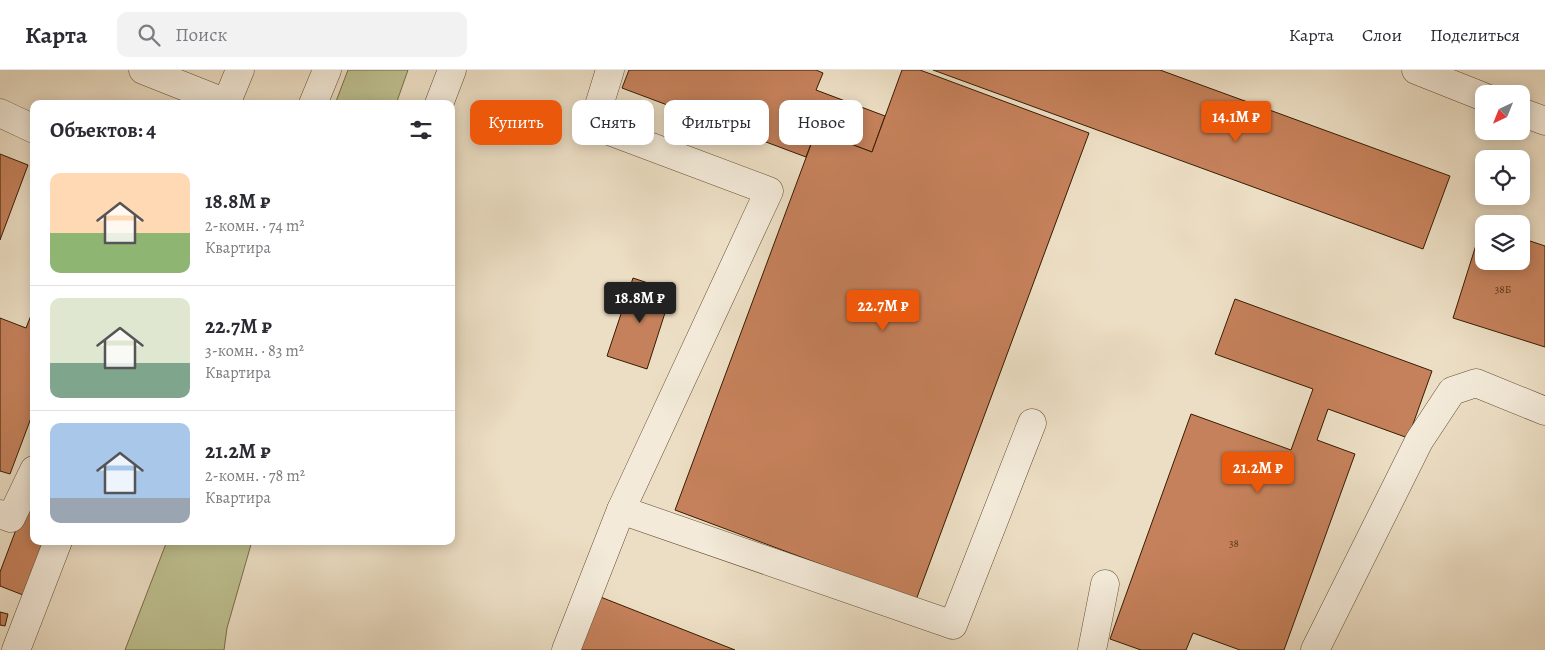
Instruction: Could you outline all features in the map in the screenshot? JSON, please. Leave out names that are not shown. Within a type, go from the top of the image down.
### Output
[{"type":"street","points":[[143,70],[217,100]]},
{"type":"street","points":[[229,100],[240,70]]},
{"type":"street","points":[[315,100],[327,70]]},
{"type":"street","points":[[441,100],[452,70]]},
{"type":"street","points":[[566,650],[621,510],[769,191],[593,125],[610,70]]},
{"type":"street","points":[[1416,70],[1475,93]]},
{"type":"street","points":[[0,113],[30,127]]},
{"type":"street","points":[[1530,115],[1545,121]]},
{"type":"street","points":[[1314,650],[1419,442],[1452,391],[1476,383],[1545,411]]},
{"type":"street","points":[[621,510],[953,625],[1032,423]]},
{"type":"street","points":[[0,514],[11,518],[30,478]]},
{"type":"street","points":[[16,650],[56,545]]},
{"type":"street","points":[[1092,650],[1105,584]]},
{"type":"green space","points":[[348,70],[408,70],[397,100],[337,100]]},
{"type":"green space","points":[[165,545],[251,545],[227,628],[224,650],[125,650]]},
{"type":"building","points":[[629,70],[816,70],[823,73],[816,90],[843,100],[779,100],[779,145],[811,145],[806,157],[769,143],[769,100],[664,100],[664,104],[622,88]]},
{"type":"building","points":[[902,70],[920,70],[1089,133],[916,600],[675,510],[811,145],[853,145],[872,152]]},
{"type":"building","points":[[933,70],[1160,70],[1450,176],[1423,249]]},
{"type":"building","points":[[863,108],[885,116],[872,152],[853,145],[863,145]]},
{"type":"building","points":[[0,154],[28,165],[0,240]]},
{"type":"building","points":[[1530,241],[1545,246],[1545,347],[1453,318],[1475,248],[1475,270],[1530,270]]},
{"type":"building","points":[[633,278],[672,291],[647,369],[607,356]]},
{"type":"building","points":[[1235,299],[1432,371],[1408,438],[1328,409],[1317,440],[1355,454],[1284,650],[1240,650],[1193,633],[1186,650],[1141,650],[1110,639],[1191,414],[1291,450],[1313,389],[1215,354]]},
{"type":"building","points":[[0,318],[26,328],[30,318],[30,421],[10,474],[0,471]]},
{"type":"building","points":[[30,493],[30,545],[42,545],[23,595],[0,586],[0,572]]},
{"type":"building","points":[[598,596],[735,650],[578,650]]},
{"type":"building","points":[[0,612],[8,614],[5,626],[0,625]]}]
